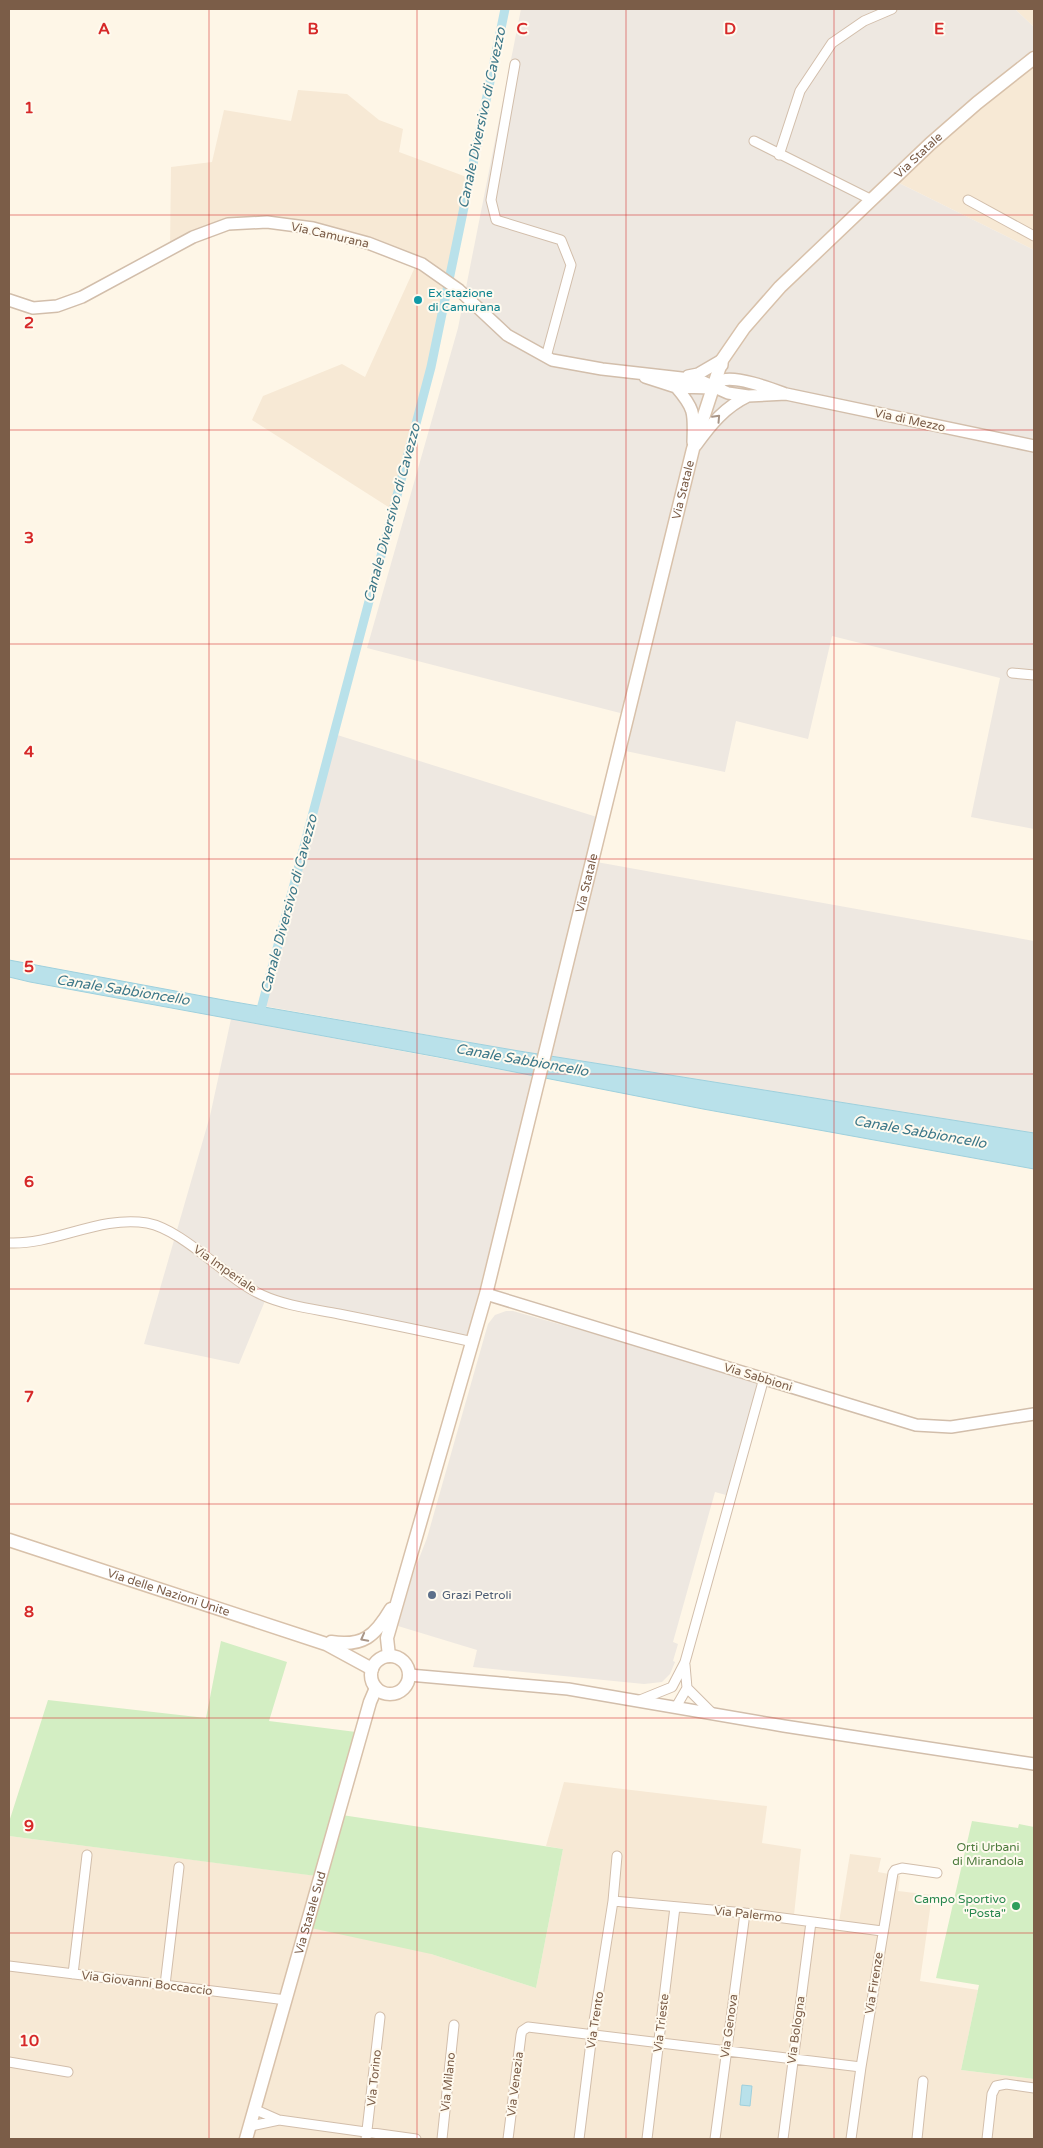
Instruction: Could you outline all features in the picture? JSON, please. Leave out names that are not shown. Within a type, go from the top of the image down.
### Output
[{"type":"main road","name":"Via Statale","points":[[402,1586],[486,1294],[540,1080],[693,448],[722,360],[744,328],[780,287],[950,126],[1034,58]]},
{"type":"main road","name":"Via delle Nazioni Unite","points":[[9,1540],[326,1644],[372,1669]]},
{"type":"main road","name":"Via delle Nazioni Unite","points":[[326,1644],[331,1642],[354,1643],[369,1637],[384,1620],[402,1586]]},
{"type":"main road","points":[[389,1656],[387,1638],[402,1586]]},
{"type":"main road","points":[[389,1656],[403,1661],[409,1675],[406,1684],[400,1691],[390,1694],[376,1688],[371,1677],[372,1669],[378,1660],[389,1656]]},
{"type":"main road","name":"Via Statale Sud","points":[[246,2139],[370,1702],[376,1688]]},
{"type":"street","points":[[779,154],[800,91],[832,43],[864,21],[892,9]]},
{"type":"street","points":[[515,64],[491,200],[496,220],[561,240],[571,265],[546,357]]},
{"type":"street","points":[[754,141],[872,200]]},
{"type":"street","points":[[968,200],[1034,236]]},
{"type":"street","name":"Via Camurana","points":[[9,300],[33,308],[58,306],[82,297],[193,237],[228,224],[267,222],[313,228],[368,243],[422,264],[460,290],[507,335],[546,357],[678,382],[699,380],[728,394],[748,396],[786,394]]},
{"type":"street","points":[[693,448],[694,418],[690,404],[678,382],[698,374],[722,360],[724,373],[730,380]]},
{"type":"street","points":[[714,388],[721,381],[730,380],[764,386],[786,394]]},
{"type":"street","name":"Via di Mezzo","points":[[786,394],[1034,446]]},
{"type":"street","points":[[693,448],[720,415],[735,403],[748,396]]},
{"type":"street","points":[[1012,673],[1034,675]]},
{"type":"street","name":"Via Imperiale","points":[[9,1243],[34,1242],[110,1224],[134,1222],[153,1224],[174,1234],[242,1283],[274,1299],[473,1342]]},
{"type":"street","name":"Via Sabbioni","points":[[486,1294],[916,1425],[951,1426],[1034,1414]]},
{"type":"street","points":[[676,1707],[672,1687],[685,1662],[764,1378]]},
{"type":"street","points":[[676,1707],[686,1688],[685,1662]]},
{"type":"street","points":[[409,1675],[568,1689],[712,1714],[1034,1764]]},
{"type":"street","points":[[640,1700],[672,1687]]},
{"type":"street","points":[[686,1688],[712,1714]]},
{"type":"street","points":[[73,1974],[87,1854]]},
{"type":"street","name":"Via Trento","points":[[579,2139],[618,1856]]},
{"type":"street","points":[[165,1985],[179,1867]]},
{"type":"street","name":"Via Firenze","points":[[851,2139],[882,1931],[895,1870],[902,1868],[937,1873]]},
{"type":"street","name":"Via Palermo","points":[[613,1901],[745,1913],[882,1931]]},
{"type":"street","name":"Via Trieste","points":[[647,2139],[675,1907]]},
{"type":"street","name":"Via Genova","points":[[715,2139],[745,1913]]},
{"type":"street","name":"Via Bologna","points":[[783,2139],[811,1922]]},
{"type":"street","name":"Via Giovanni Boccaccio","points":[[9,1966],[286,2000]]},
{"type":"street","name":"Via Torino","points":[[367,2136],[380,2017]]},
{"type":"street","name":"Via Milano","points":[[442,2139],[454,2025]]},
{"type":"street","name":"Via Venezia","points":[[508,2139],[521,2035],[524,2029],[531,2027],[592,2034]]},
{"type":"street","points":[[592,2034],[861,2067]]},
{"type":"street","points":[[9,2062],[68,2072]]},
{"type":"street","points":[[917,2139],[923,2081]]},
{"type":"street","points":[[987,2139],[992,2094],[996,2086],[1006,2084],[1034,2088]]},
{"type":"street","points":[[254,2109],[279,2120],[367,2136],[416,2139]]},
{"type":"street","points":[[251,2126],[279,2120]]},
{"type":"shaded area","points":[[521,9],[1015,9],[1034,27],[1034,57],[893,180],[1034,250],[1034,829],[971,817],[1000,678],[832,636],[808,739],[736,721],[725,772],[621,750],[628,715],[367,648],[458,328]]},
{"type":"shaded area","points":[[1015,9],[1034,9],[1034,27]]},
{"type":"shaded area","points":[[1034,57],[1034,250],[893,180]]},
{"type":"shaded area","points":[[298,90],[347,94],[379,120],[403,129],[399,152],[472,179],[439,337],[390,508],[252,420],[263,396],[342,364],[365,377],[415,267],[341,241],[272,223],[232,224],[170,248],[171,167],[212,162],[224,110],[291,121]]},
{"type":"shaded area","points":[[331,733],[600,818],[591,861],[1034,941],[1034,1133],[519,1051],[264,1006]]},
{"type":"shaded area","points":[[231,1019],[534,1076],[466,1342],[267,1296],[239,1364],[144,1344],[210,1116]]},
{"type":"shaded area","points":[[506,1311],[513,1311],[757,1380],[756,1390],[726,1495],[715,1492],[673,1642],[678,1644],[673,1661],[675,1662],[670,1674],[662,1682],[644,1684],[473,1667],[477,1650],[398,1626],[413,1574],[427,1538],[488,1324],[495,1315]]},
{"type":"shaded area","points":[[564,1782],[767,1806],[762,1843],[801,1849],[794,1915],[839,1922],[850,1854],[881,1858],[878,1872],[900,1876],[898,1891],[932,1895],[920,1981],[978,1990],[961,2070],[1034,2079],[1034,2139],[9,2139],[9,1836],[325,1877],[431,1954],[536,1988],[563,1849],[546,1846]]},
{"type":"green space","points":[[221,1641],[287,1662],[269,1721],[364,1733],[342,1815],[563,1849],[536,1988],[431,1954],[311,1928],[324,1877],[9,1836],[9,1822],[48,1700],[206,1718]]},
{"type":"green space","name":"Campo Sportivo \"Posta\"","points":[[972,1821],[1018,1828],[1019,1824],[1034,1827],[1034,2079],[961,2070],[979,1985],[936,1978]]},
{"type":"water","name":"Canale Sabbioncello","points":[[9,960],[229,1001],[519,1051],[1034,1133],[1034,1169],[703,1109],[438,1057],[30,982],[9,977]]},
{"type":"water","points":[[742,2085],[752,2086],[750,2106],[740,2105]]},
{"type":"waterway","name":"Canale Diversivo di Cavezzo","points":[[260,1013],[431,367],[505,9]]},
{"type":"place","name":"Ex stazione di Camurana","points":[[418,300]]},
{"type":"place","name":"Grazi Petroli","points":[[432,1595]]},
{"type":"place","name":"Campo Sportivo \"Posta\"","points":[[1016,1906]]},
{"type":"park label","name":"Orti Urbani di Mirandola","points":[[988,1854]]}]
